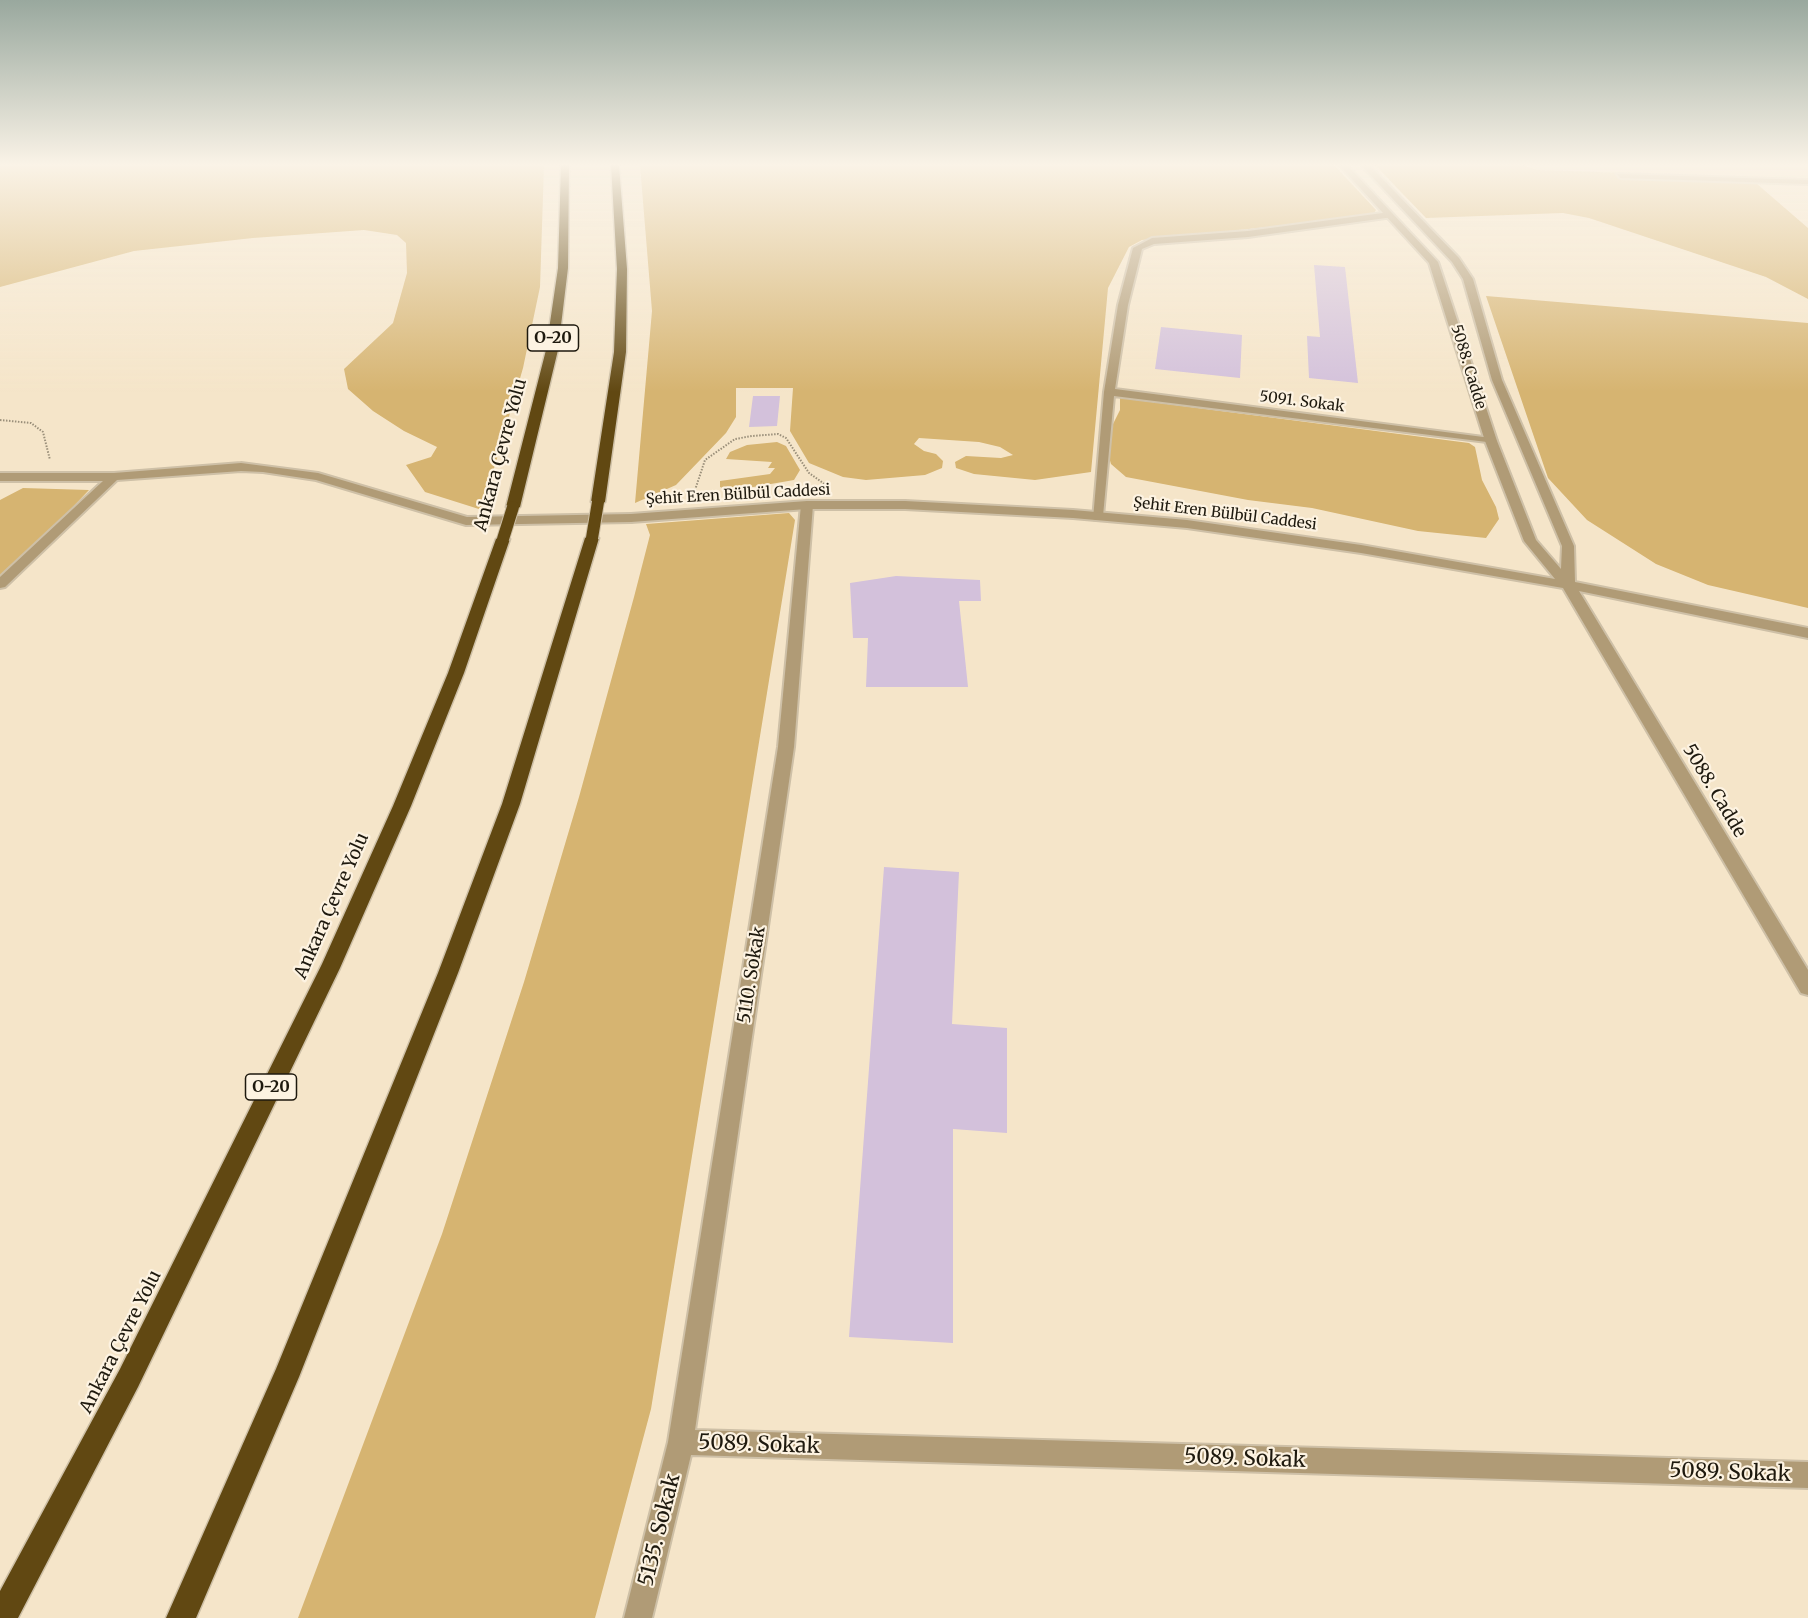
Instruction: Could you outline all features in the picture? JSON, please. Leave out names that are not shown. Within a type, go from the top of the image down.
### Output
[{"type":"highway","name":"Ankara Çevre Yolu","points":[[2,1618],[129,1378],[330,968],[402,806],[456,673],[513,507],[552,350],[562,268],[563,241]]},
{"type":"highway","points":[[181,1618],[286,1377],[448,973],[510,804],[591,538],[620,352],[622,269],[620,241]]},
{"type":"street","points":[[1096,516],[1109,392],[1123,306],[1136,250],[1142,245],[1159,241]]},
{"type":"street","name":"5088. Cadde","points":[[1413,241],[1433,262],[1491,441],[1530,541],[1568,585],[1808,987]]},
{"type":"street","name":"5088. Cadde","points":[[1437,241],[1456,260],[1468,279],[1497,380],[1568,546],[1568,585]]},
{"type":"street","name":"5091. Sokak","points":[[1109,392],[1491,441]]},
{"type":"street","name":"Şehit Eren Bülbül Caddesi","points":[[0,477],[114,477],[241,467],[263,468],[318,477],[466,521],[631,518],[807,505],[905,505],[1096,516],[1186,524],[1361,549],[1568,585],[1808,633]]},
{"type":"street","points":[[0,584],[114,477]]},
{"type":"street","name":"5110. Sokak","points":[[681,1442],[786,747],[807,505]]},
{"type":"street","name":"5089. Sokak","points":[[681,1442],[1808,1475]]},
{"type":"street","name":"5135. Sokak","points":[[638,1618],[681,1442]]},
{"type":"path","points":[[0,420],[31,423],[43,432],[50,462],[64,477]]},
{"type":"path","points":[[668,515],[692,504],[705,460],[735,439],[752,436],[778,434],[786,438],[809,473],[832,489]]},
{"type":"shaded area","points":[[0,241],[230,241],[134,251],[0,287]]},
{"type":"shaded area","points":[[403,241],[542,241],[540,287],[523,368],[482,510],[425,492],[406,465],[431,457],[437,447],[404,431],[373,411],[348,389],[344,369],[393,323],[407,273],[406,243]]},
{"type":"shaded area","points":[[646,241],[1141,241],[1129,247],[1108,288],[1091,472],[1035,480],[974,474],[956,468],[955,462],[966,456],[1001,458],[1013,455],[1000,447],[979,442],[919,438],[914,444],[924,451],[936,454],[943,461],[942,468],[925,475],[866,480],[843,477],[809,463],[790,431],[793,388],[736,388],[736,417],[726,433],[676,485],[635,503],[652,311]]},
{"type":"shaded area","points":[[1657,241],[1808,241],[1808,299],[1766,277]]},
{"type":"shaded area","points":[[1486,296],[1808,323],[1808,608],[1708,585],[1656,564],[1587,520],[1548,478]]},
{"type":"shaded area","points":[[1120,398],[1469,443],[1475,447],[1482,480],[1496,507],[1499,519],[1486,538],[1418,531],[1312,508],[1248,500],[1126,477],[1111,464],[1107,450],[1109,432],[1120,410]]},
{"type":"shaded area","points":[[777,442],[786,446],[800,470],[794,480],[730,491],[720,487],[720,481],[770,474],[775,468],[768,468],[772,462],[726,459],[730,452],[747,445]]},
{"type":"shaded area","points":[[23,488],[89,490],[50,531],[0,575],[0,500]]},
{"type":"shaded area","points":[[789,513],[795,520],[651,1409],[595,1618],[298,1618],[442,1234],[524,982],[579,797],[634,597],[650,535],[646,524]]},
{"type":"building","points":[[1314,265],[1345,267],[1358,383],[1309,378],[1307,336],[1320,337]]},
{"type":"building","points":[[1161,327],[1242,335],[1240,378],[1155,369]]},
{"type":"building","points":[[753,396],[780,396],[777,426],[749,427]]},
{"type":"building","points":[[896,576],[980,580],[981,601],[959,601],[968,687],[866,687],[868,638],[853,638],[850,583]]},
{"type":"building","points":[[884,867],[959,872],[952,1024],[1007,1028],[1007,1133],[953,1129],[953,1343],[849,1337]]}]
